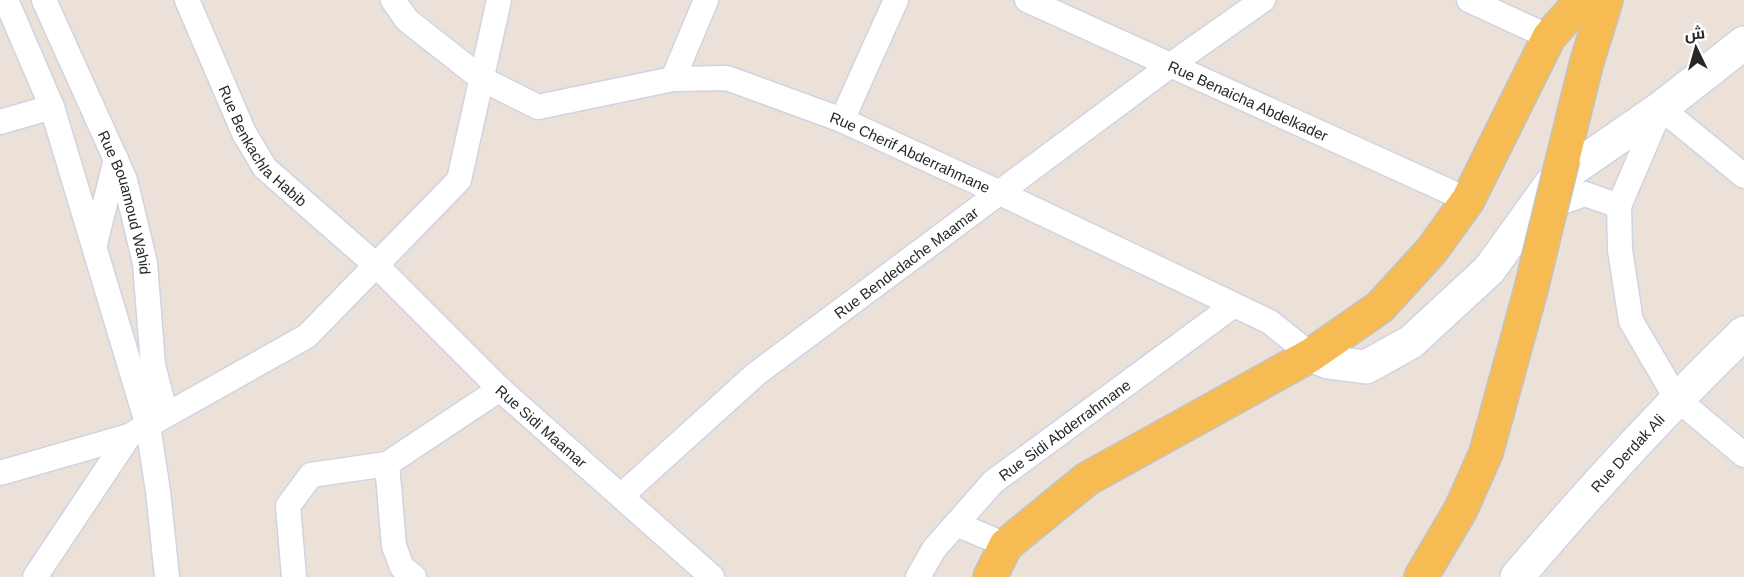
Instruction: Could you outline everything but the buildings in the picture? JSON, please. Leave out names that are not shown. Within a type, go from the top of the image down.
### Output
[{"type":"main road","points":[[990,577],[1006,545],[1087,479],[1311,355],[1380,307],[1432,250],[1468,200],[1550,37],[1582,0]]},
{"type":"main road","points":[[1421,577],[1461,509],[1486,453],[1530,293],[1586,65],[1606,0]]},
{"type":"street","points":[[6,0],[52,107],[148,426],[158,491],[166,577]]},
{"type":"street","name":"Rue Bouamoud Wahid","points":[[44,0],[125,180],[144,263],[153,365],[148,426]]},
{"type":"street","name":"Rue Benkachla Habib","points":[[187,0],[244,133],[265,168],[377,267]]},
{"type":"street","name":"Rue Cherif Abderrahmane","points":[[393,0],[407,20],[482,79],[538,107],[673,79],[727,78],[842,120],[1270,322],[1311,355]]},
{"type":"street","points":[[0,473],[148,426],[308,336],[459,180],[499,0]]},
{"type":"street","points":[[673,79],[706,0]]},
{"type":"street","points":[[842,120],[896,0]]},
{"type":"street","name":"Rue Benaicha Abdelkader","points":[[1027,0],[1468,200]]},
{"type":"street","name":"Rue Bendedache Maamar","points":[[621,496],[756,374],[998,192],[1263,0]]},
{"type":"street","points":[[1469,0],[1550,37]]},
{"type":"street","points":[[1311,355],[1328,362],[1366,367],[1411,342],[1489,270],[1551,184],[1661,108],[1744,43]]},
{"type":"street","points":[[0,122],[52,107]]},
{"type":"street","points":[[1661,108],[1744,176]]},
{"type":"street","points":[[1661,108],[1619,206],[1620,250],[1631,321],[1676,398],[1744,455]]},
{"type":"street","points":[[95,246],[116,159]]},
{"type":"street","points":[[1529,214],[1585,194],[1619,206]]},
{"type":"street","name":"Rue Sidi Maamar","points":[[377,267],[500,389],[712,577]]},
{"type":"street","name":"Rue Sidi Abderrahmane","points":[[918,577],[934,549],[993,482],[1234,305]]},
{"type":"street","name":"Rue Derdak Ali","points":[[1517,577],[1589,493],[1676,398],[1744,333]]},
{"type":"street","points":[[294,577],[288,506],[311,475],[387,464],[500,389]]},
{"type":"street","points":[[35,577],[148,426]]},
{"type":"street","points":[[387,464],[394,546],[402,567],[414,577]]},
{"type":"street","points":[[956,524],[1006,545]]}]
